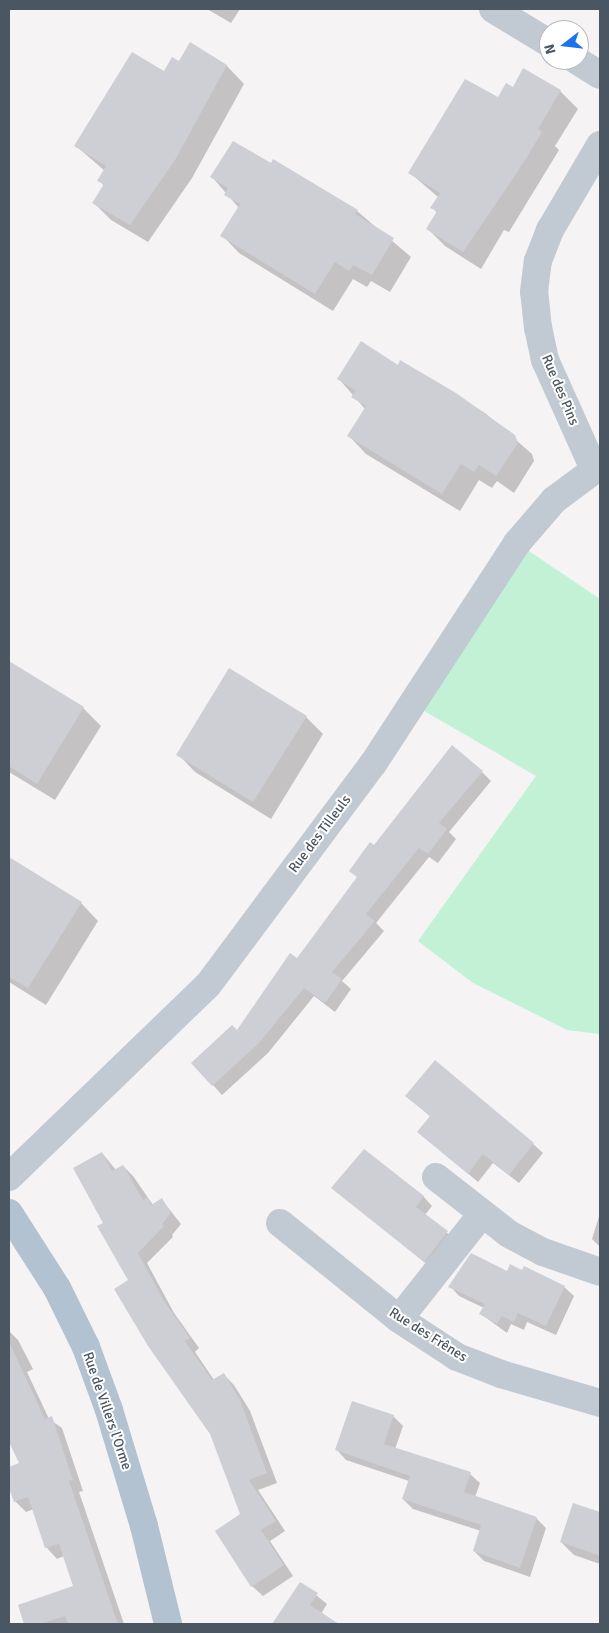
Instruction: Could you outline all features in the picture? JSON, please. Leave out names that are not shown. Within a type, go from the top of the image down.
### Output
[{"type":"main road","name":"Rue de Villers l'Orme","points":[[9,1213],[57,1288],[86,1347],[109,1410],[144,1526],[168,1624]]},
{"type":"street","points":[[493,9],[539,37]]},
{"type":"street","points":[[589,68],[600,74]]},
{"type":"street","name":"Rue des Pins","points":[[597,467],[546,360],[538,328],[534,292],[538,261],[550,230],[600,145]]},
{"type":"street","name":"Rue des Tilleuls","points":[[9,1178],[208,984],[373,764],[516,543],[554,500],[597,467]]},
{"type":"street","points":[[436,1177],[481,1215],[543,1252],[600,1272]]},
{"type":"street","points":[[399,1319],[481,1215]]},
{"type":"street","name":"Rue des Frênes","points":[[280,1223],[399,1319],[457,1357],[501,1374],[600,1403]]},
{"type":"green space","points":[[517,543],[600,599],[600,1034],[567,1030],[473,983],[418,941],[536,776],[414,705]]},
{"type":"building","points":[[190,42],[227,65],[175,160],[130,225],[92,203],[104,184],[97,181],[106,166],[74,146],[132,52],[164,71],[172,57],[179,61]]},
{"type":"building","points":[[523,68],[561,90],[538,129],[542,132],[524,162],[463,252],[426,229],[437,211],[430,208],[440,193],[408,173],[465,79],[498,97],[506,83],[513,87]]},
{"type":"building","points":[[233,141],[271,163],[273,159],[358,210],[355,214],[394,238],[372,275],[353,265],[349,271],[335,262],[315,294],[220,236],[240,204],[224,195],[228,188],[210,177]]},
{"type":"building","points":[[361,341],[398,365],[400,360],[456,393],[515,435],[518,443],[496,476],[479,465],[474,472],[461,464],[442,494],[347,436],[366,406],[351,397],[356,391],[337,379]]},
{"type":"building","points":[[9,661],[84,707],[37,784],[9,766]]},
{"type":"building","points":[[229,668],[307,716],[253,802],[176,755]]},
{"type":"building","points":[[452,745],[483,771],[439,823],[447,829],[428,854],[419,848],[366,914],[375,921],[332,972],[342,979],[325,1003],[304,988],[259,1043],[212,1086],[191,1063],[232,1025],[237,1030],[290,953],[297,958],[357,877],[349,871],[370,842],[374,845]]},
{"type":"building","points":[[9,857],[82,902],[28,988],[9,977]]},
{"type":"building","points":[[435,1060],[534,1143],[509,1175],[483,1154],[468,1174],[417,1132],[430,1116],[405,1096]]},
{"type":"building","points":[[364,1149],[424,1196],[416,1207],[448,1231],[424,1262],[331,1188]]},
{"type":"building","points":[[102,1152],[112,1171],[123,1165],[143,1200],[147,1197],[151,1205],[162,1198],[171,1213],[162,1224],[164,1226],[138,1253],[164,1301],[190,1338],[185,1341],[212,1380],[224,1373],[240,1400],[267,1473],[249,1480],[276,1521],[261,1530],[284,1565],[251,1587],[215,1531],[240,1514],[210,1434],[148,1346],[114,1289],[128,1280],[97,1226],[103,1223],[73,1168]]},
{"type":"building","points":[[471,1253],[507,1271],[510,1264],[522,1270],[524,1266],[565,1286],[546,1326],[518,1313],[514,1322],[502,1316],[497,1324],[479,1314],[485,1304],[448,1287]]},
{"type":"building","points":[[9,1342],[45,1419],[52,1416],[73,1480],[69,1481],[118,1624],[68,1624],[65,1616],[40,1624],[24,1624],[18,1605],[73,1586],[59,1544],[45,1548],[28,1497],[14,1502],[9,1488],[9,1467],[19,1463],[9,1442]]},
{"type":"building","points":[[352,1401],[394,1415],[384,1444],[471,1472],[464,1492],[537,1517],[520,1568],[473,1551],[481,1525],[402,1499],[410,1476],[335,1450]]},
{"type":"building","points":[[573,1503],[600,1512],[600,1556],[560,1542]]},
{"type":"building","points":[[300,1582],[318,1593],[310,1605],[339,1624],[272,1624]]}]
